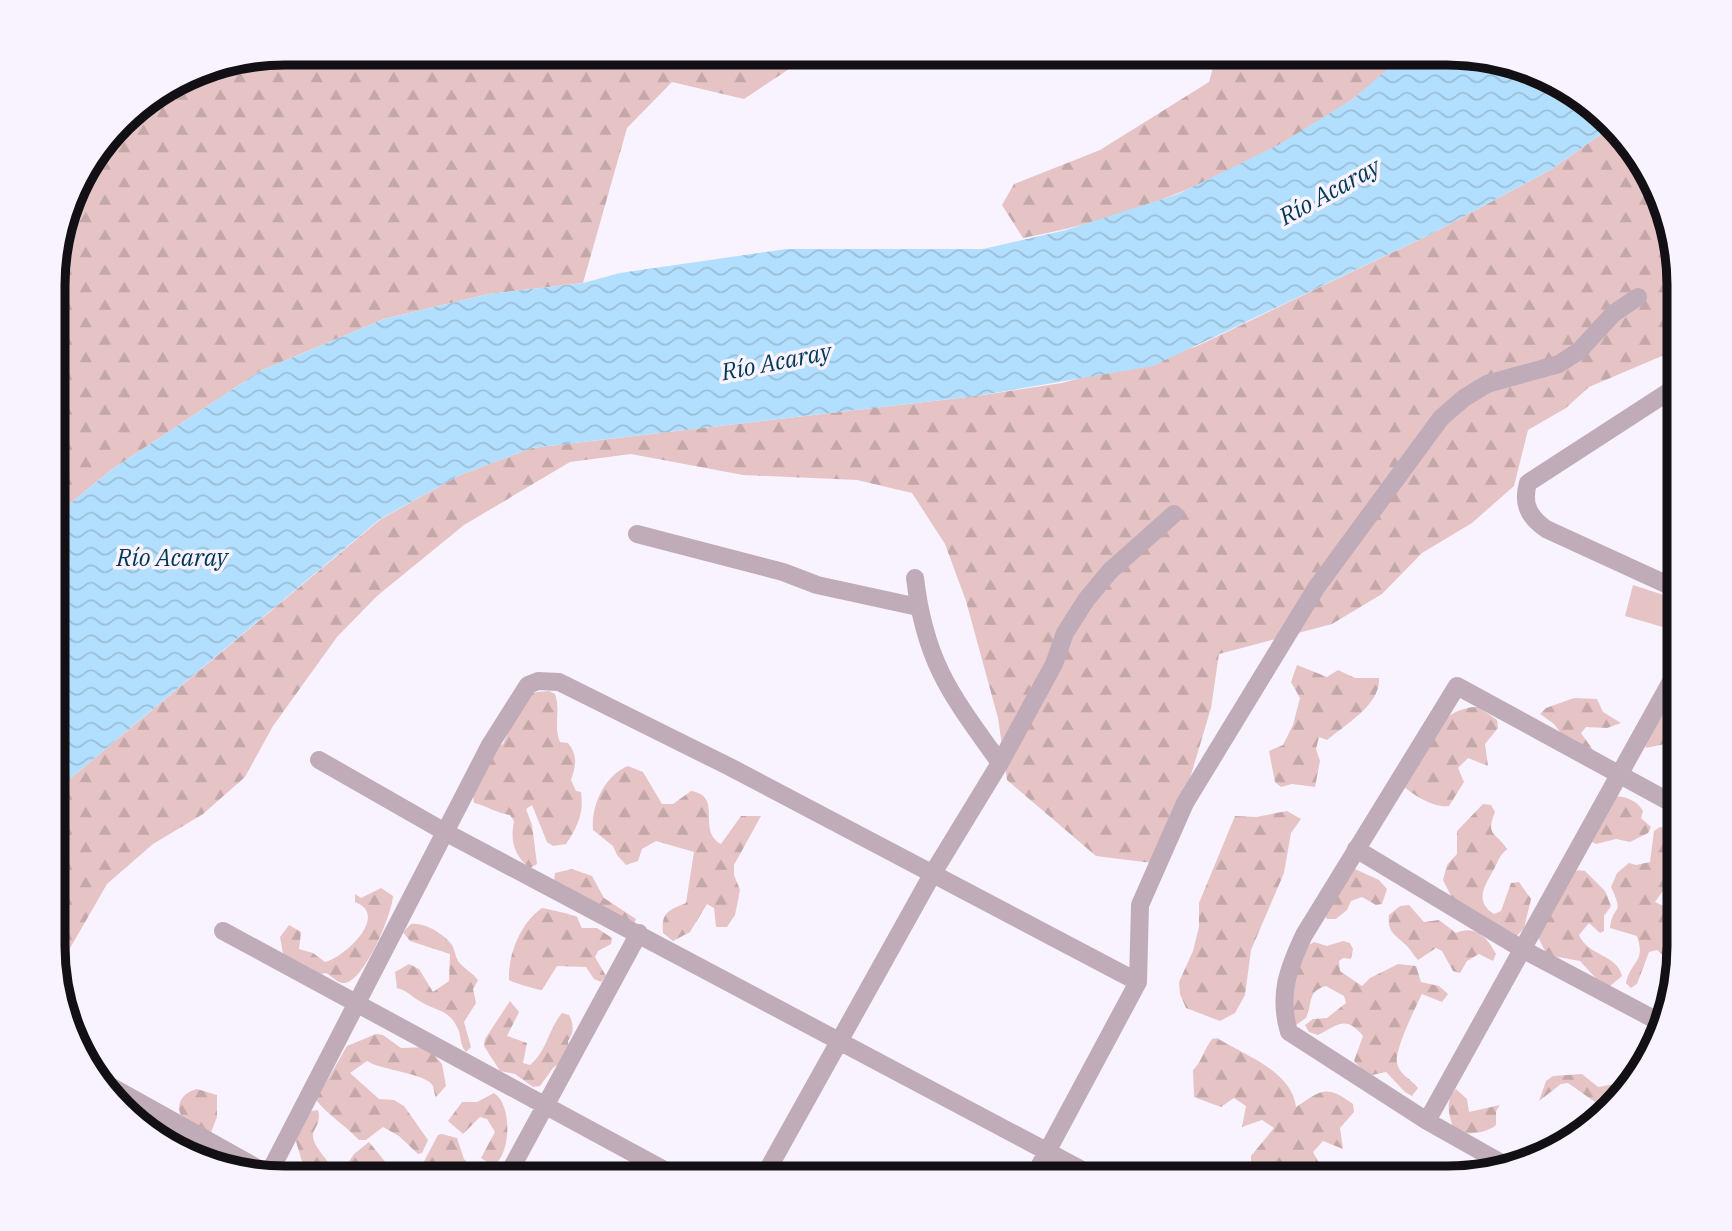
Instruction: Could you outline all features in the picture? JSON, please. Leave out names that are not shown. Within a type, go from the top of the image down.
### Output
[{"type":"street","points":[[1040,1166],[1138,982],[1140,905],[1185,803],[1277,650],[1360,528],[1413,460],[1441,418],[1464,398],[1488,384],[1559,364],[1579,351],[1615,313],[1638,297]]},
{"type":"street","points":[[1667,393],[1528,484],[1525,494],[1528,513],[1546,529],[1667,584]]},
{"type":"street","points":[[770,1166],[933,873],[1000,763],[1054,664],[1065,633],[1086,600],[1111,571],[1174,514]]},
{"type":"street","points":[[637,534],[783,572],[817,585],[918,607]]},
{"type":"street","points":[[915,578],[918,607],[929,647],[945,685],[1000,763]]},
{"type":"street","points":[[276,1166],[491,745],[528,685],[538,681],[559,682],[933,873],[1138,982]]},
{"type":"street","points":[[1497,1160],[1427,1121],[1311,1049],[1289,1032],[1283,1013],[1286,975],[1304,935],[1457,686],[1667,801]]},
{"type":"street","points":[[1427,1121],[1616,775],[1667,688]]},
{"type":"street","points":[[318,761],[445,832],[1074,1166]]},
{"type":"street","points":[[1356,849],[1522,949],[1655,1020]]},
{"type":"street","points":[[223,931],[657,1166]]},
{"type":"street","points":[[512,1166],[639,933]]},
{"type":"street","points":[[119,1091],[244,1162]]},
{"type":"green space","points":[[271,65],[795,65],[744,99],[672,82],[627,128],[583,283],[489,294],[384,319],[260,371],[111,470],[65,508],[67,256],[76,214],[102,163],[119,140],[140,119],[175,94],[214,76]]},
{"type":"green space","points":[[1214,65],[1393,65],[1354,98],[1319,122],[1239,167],[1196,186],[1108,218],[1023,238],[1002,205],[1014,184],[1100,150],[1209,82]]},
{"type":"green space","points":[[1605,131],[1638,175],[1650,201],[1663,242],[1667,271],[1667,354],[1589,387],[1566,408],[1528,430],[1514,486],[1472,523],[1422,553],[1382,594],[1332,624],[1219,654],[1211,708],[1179,815],[1152,863],[1096,856],[1007,780],[998,718],[966,601],[945,544],[912,493],[857,480],[743,475],[631,454],[570,462],[464,525],[377,596],[337,637],[273,726],[245,777],[203,814],[153,844],[107,884],[65,957],[65,783],[381,519],[460,475],[532,448],[976,396],[1062,383],[1195,347],[1431,234],[1552,169]]},
{"type":"green space","points":[[1633,585],[1667,596],[1667,628],[1625,616]]},
{"type":"green space","points":[[1297,665],[1327,677],[1338,670],[1355,678],[1379,678],[1374,696],[1361,713],[1327,740],[1319,737],[1316,749],[1320,761],[1315,787],[1292,784],[1281,787],[1275,782],[1269,751],[1283,745],[1293,725],[1300,698],[1291,682]]},
{"type":"green space","points":[[549,691],[555,694],[557,700],[557,730],[560,742],[568,743],[575,756],[571,780],[576,791],[581,792],[582,806],[577,825],[566,844],[553,846],[547,842],[532,805],[526,809],[532,825],[537,864],[530,868],[514,848],[514,821],[510,815],[474,803],[471,771],[475,759],[503,744],[526,693]]},
{"type":"green space","points":[[1574,698],[1597,699],[1603,712],[1621,723],[1607,728],[1586,727],[1581,733],[1593,750],[1573,749],[1554,724],[1540,714],[1546,708]]},
{"type":"green space","points":[[1667,702],[1667,744],[1646,748],[1644,740]]},
{"type":"green space","points":[[1478,707],[1497,720],[1498,728],[1485,744],[1488,766],[1468,758],[1458,768],[1464,782],[1449,806],[1435,805],[1420,798],[1395,778],[1420,744],[1441,722],[1452,714]]},
{"type":"green space","points":[[628,766],[643,772],[662,804],[673,804],[691,791],[701,794],[708,806],[710,831],[721,844],[741,816],[761,816],[734,865],[734,875],[740,890],[735,915],[727,927],[716,927],[714,908],[707,904],[690,932],[673,941],[663,933],[663,920],[671,910],[686,903],[694,852],[656,841],[642,849],[638,861],[626,865],[613,846],[593,830],[594,811],[601,792],[613,776]]},
{"type":"green space","points":[[1612,796],[1626,798],[1637,804],[1643,811],[1641,818],[1651,827],[1648,833],[1630,842],[1616,839],[1596,844],[1586,839]]},
{"type":"green space","points":[[1483,804],[1491,805],[1495,812],[1492,830],[1507,849],[1500,857],[1483,891],[1487,909],[1494,914],[1501,911],[1511,883],[1519,882],[1531,899],[1524,928],[1515,938],[1453,900],[1443,880],[1447,865],[1457,854],[1457,831]]},
{"type":"green space","points":[[1287,811],[1301,819],[1291,833],[1284,873],[1251,950],[1245,995],[1235,1013],[1220,1021],[1186,1008],[1180,994],[1179,982],[1193,951],[1199,927],[1199,903],[1235,816],[1256,817]]},
{"type":"green space","points":[[1660,827],[1667,828],[1667,885],[1655,902],[1667,908],[1667,959],[1657,950],[1649,952],[1637,984],[1631,988],[1626,983],[1639,957],[1639,945],[1637,936],[1610,928],[1618,907],[1611,887],[1617,873],[1629,863],[1636,865],[1650,862],[1654,831]]},
{"type":"green space","points":[[572,869],[592,876],[604,898],[636,919],[632,927],[554,881],[555,873]]},
{"type":"green space","points":[[1355,869],[1379,880],[1387,889],[1382,904],[1376,905],[1362,897],[1351,901],[1347,910],[1336,919],[1327,919],[1324,913],[1349,871]]},
{"type":"green space","points":[[1578,870],[1585,871],[1605,891],[1611,906],[1604,916],[1604,931],[1600,933],[1589,923],[1579,935],[1583,942],[1619,969],[1622,976],[1610,986],[1603,986],[1580,961],[1547,955],[1538,937],[1572,874]]},
{"type":"green space","points":[[381,888],[393,896],[388,917],[369,959],[353,979],[342,983],[326,973],[312,976],[283,954],[280,937],[289,925],[301,932],[299,949],[313,953],[325,962],[333,959],[353,944],[366,925],[368,916],[365,908],[355,902],[355,894],[361,898]]},
{"type":"green space","points":[[1409,905],[1424,922],[1439,920],[1456,933],[1469,930],[1480,934],[1496,954],[1493,961],[1479,954],[1467,961],[1460,973],[1453,971],[1442,951],[1436,948],[1418,960],[1389,926],[1389,915],[1400,906]]},
{"type":"green space","points":[[542,908],[575,916],[582,928],[597,928],[612,938],[611,944],[598,951],[595,957],[606,976],[601,982],[594,979],[586,967],[557,966],[542,990],[509,980],[517,940],[527,922]]},
{"type":"green space","points":[[411,924],[428,927],[445,937],[452,945],[458,961],[478,980],[473,989],[476,1003],[464,1022],[471,1047],[466,1052],[457,1027],[450,1017],[397,988],[395,972],[409,964],[419,969],[433,992],[449,981],[450,954],[410,941],[403,932]]},
{"type":"green space","points":[[1343,941],[1350,943],[1353,949],[1351,959],[1343,958],[1339,961],[1340,971],[1362,986],[1370,978],[1398,964],[1416,966],[1421,982],[1439,986],[1448,994],[1442,1002],[1422,994],[1402,1039],[1397,1063],[1418,1088],[1412,1096],[1386,1072],[1368,1076],[1354,1061],[1363,1036],[1351,1025],[1341,1024],[1318,1035],[1309,1032],[1305,1025],[1313,1019],[1327,1018],[1346,1003],[1344,996],[1326,986],[1320,988],[1313,994],[1306,1018],[1296,1025],[1281,1006],[1309,945],[1314,942],[1327,946]]},
{"type":"green space","points":[[510,1001],[519,1012],[507,1036],[527,1043],[523,1063],[530,1065],[544,1047],[562,1013],[571,1018],[572,1032],[568,1041],[570,1055],[553,1068],[540,1086],[533,1087],[515,1074],[500,1071],[484,1046],[485,1039]]},
{"type":"green space","points":[[376,1034],[383,1035],[401,1048],[427,1047],[442,1064],[446,1086],[436,1097],[433,1086],[422,1078],[367,1061],[350,1073],[379,1099],[394,1100],[404,1106],[428,1140],[422,1153],[418,1154],[399,1136],[383,1127],[366,1140],[359,1140],[316,1100],[347,1046]]},
{"type":"green space","points":[[1217,1038],[1265,1065],[1286,1083],[1293,1094],[1296,1107],[1324,1092],[1337,1094],[1353,1104],[1354,1112],[1340,1128],[1343,1149],[1323,1141],[1313,1152],[1319,1166],[1256,1166],[1251,1161],[1251,1156],[1274,1128],[1262,1120],[1242,1127],[1246,1106],[1234,1098],[1221,1107],[1194,1097],[1193,1070],[1212,1039]]},
{"type":"green space","points":[[1582,1074],[1598,1087],[1619,1083],[1600,1105],[1568,1083],[1561,1084],[1539,1101],[1546,1081],[1553,1076]]},
{"type":"green space","points":[[197,1089],[217,1095],[217,1117],[210,1135],[190,1125],[180,1113],[182,1098]]},
{"type":"green space","points":[[1456,1089],[1467,1099],[1469,1112],[1500,1105],[1496,1111],[1496,1125],[1476,1133],[1455,1131],[1449,1104]]},
{"type":"green space","points":[[494,1093],[504,1107],[507,1129],[504,1151],[493,1166],[481,1158],[495,1132],[487,1119],[480,1117],[463,1134],[448,1121],[462,1102],[477,1102]]},
{"type":"green space","points":[[318,1110],[314,1140],[332,1166],[303,1166],[295,1138],[305,1112]]},
{"type":"green space","points":[[438,1135],[457,1138],[464,1159],[470,1166],[421,1166]]},
{"type":"green space","points":[[369,1142],[387,1164],[346,1166],[354,1154]]},
{"type":"water","name":"Río Acaray","points":[[1392,65],[1461,65],[1518,76],[1544,87],[1581,110],[1605,131],[1552,169],[1431,234],[1153,366],[976,396],[532,448],[460,475],[380,519],[65,783],[65,508],[111,470],[260,371],[384,319],[489,294],[583,283],[620,273],[786,249],[983,249],[1066,230],[1178,194],[1278,145],[1353,99]]}]
